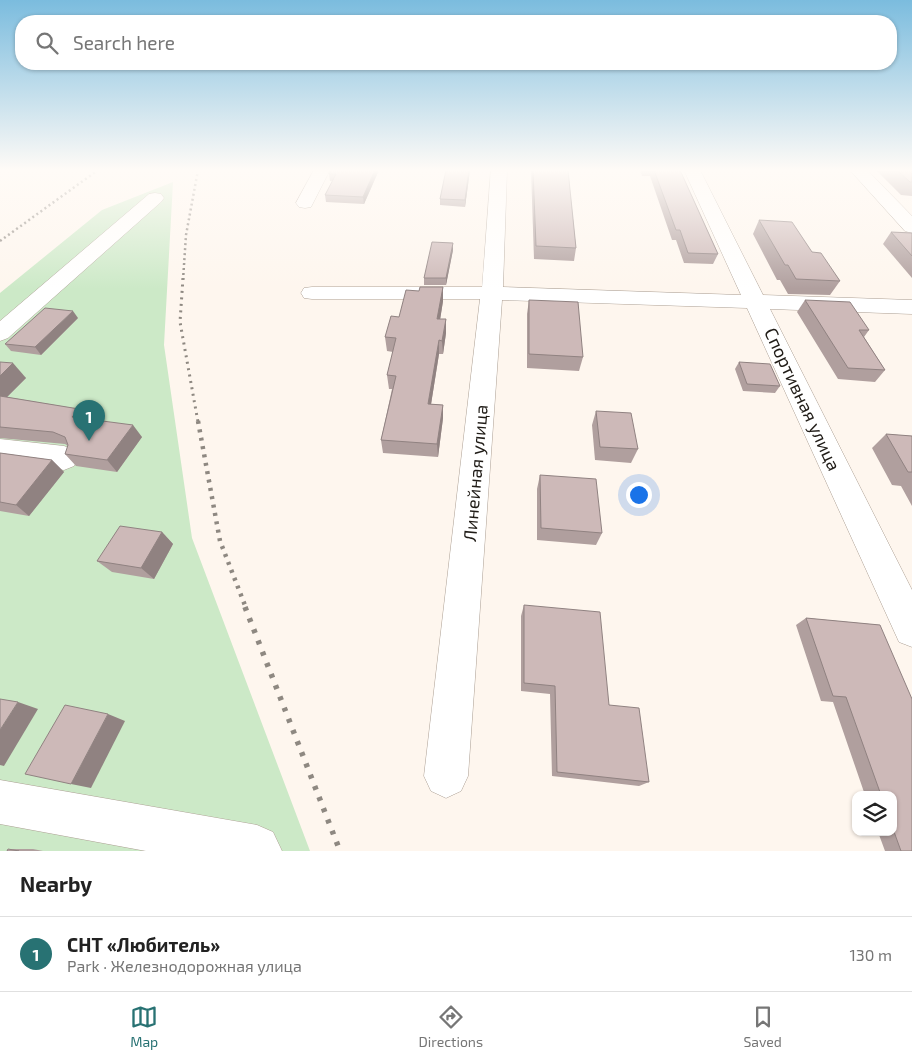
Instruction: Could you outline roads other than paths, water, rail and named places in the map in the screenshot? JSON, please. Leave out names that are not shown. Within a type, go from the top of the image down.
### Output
[{"type":"street","points":[[0,332],[141,210]]},
{"type":"street","name":"Линейная улица","points":[[446,776],[492,293],[497,210]]},
{"type":"street","name":"Спортивная улица","points":[[711,210],[912,629]]},
{"type":"street","points":[[896,210],[912,227]]},
{"type":"street","points":[[312,293],[492,293],[755,300],[912,307]]},
{"type":"street","points":[[0,450],[64,458]]},
{"type":"street","points":[[0,802],[258,849]]},
{"type":"railway","points":[[0,241],[43,210]]},
{"type":"railway","points":[[183,280],[186,235],[191,210]]},
{"type":"railway","points":[[183,278],[180,322],[198,422]]},
{"type":"railway","points":[[198,421],[220,541],[246,608]]},
{"type":"railway","points":[[245,607],[340,851]]},
{"type":"place","name":"СНТ «Любитель»","points":[[89,441]]}]
